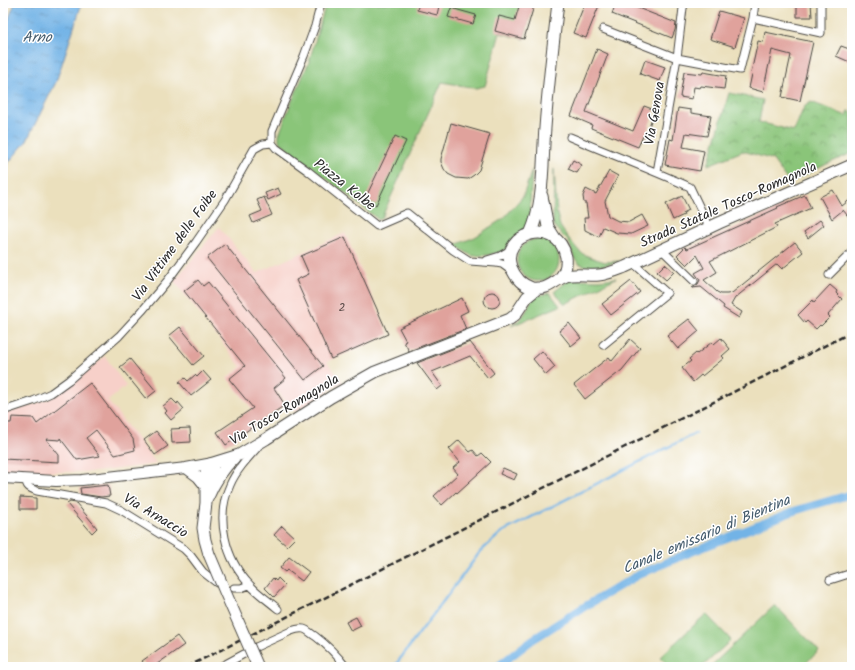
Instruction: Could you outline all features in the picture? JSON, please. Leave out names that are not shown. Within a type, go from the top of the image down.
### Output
[{"type":"main road","points":[[530,234],[535,222],[541,191],[546,110],[558,3]]},
{"type":"main road","name":"Strada Statale Tosco-Romagnola","points":[[453,342],[510,319],[515,315],[527,297],[538,288],[548,287],[565,277],[572,275],[607,274],[852,165]]},
{"type":"main road","name":"Strada Statale Tosco-Romagnola","points":[[541,191],[548,227],[555,239],[562,246],[566,256],[575,267],[582,270],[617,270]]},
{"type":"main road","points":[[538,288],[523,284],[513,272],[510,261],[512,249],[520,239],[530,234],[541,233],[550,235],[555,239]]},
{"type":"main road","points":[[559,280],[565,270],[566,256]]},
{"type":"main road","name":"Strada Statale Tosco-Romagnola","points":[[500,323],[511,312],[517,303],[520,294],[520,281]]},
{"type":"main road","name":"Via Tosco-Romagnola","points":[[3,478],[56,481],[82,480],[186,468],[225,460],[239,455],[369,375],[453,342]]},
{"type":"main road","name":"Via Arnaccio","points":[[239,455],[231,461],[209,488],[203,521],[204,534],[209,554],[258,667]]},
{"type":"main road","name":"Via Arnaccio","points":[[209,488],[206,478],[207,469],[210,464],[213,463]]},
{"type":"main road","points":[[186,468],[209,488]]},
{"type":"street","points":[[272,143],[272,131],[304,56],[315,26],[321,3]]},
{"type":"street","name":"Via Genova","points":[[657,172],[685,3]]},
{"type":"street","points":[[603,30],[677,58],[740,70],[754,18],[755,3]]},
{"type":"street","points":[[754,18],[822,33],[821,3]]},
{"type":"street","points":[[570,137],[690,186],[709,228]]},
{"type":"street","name":"Piazza Kolbe","points":[[272,143],[377,226],[407,213],[453,250],[470,261],[475,262],[485,261],[500,256],[512,249]]},
{"type":"street","name":"Via Vittime delle Foibe","points":[[3,411],[51,393],[69,380],[119,336],[168,280],[196,242],[225,200],[254,149],[263,144],[272,143]]},
{"type":"street","points":[[662,250],[694,281]]},
{"type":"street","points":[[829,275],[852,252]]},
{"type":"street","name":"Piazza Kolbe","points":[[485,261],[502,264],[513,272]]},
{"type":"street","points":[[603,345],[667,293],[633,263]]},
{"type":"street","points":[[266,439],[245,461],[227,490],[223,507],[222,523],[230,556],[239,571],[249,585],[278,609]]},
{"type":"street","name":"Via Arnaccio","points":[[26,479],[26,484],[28,487],[37,491],[106,503],[121,510],[184,549],[202,572],[217,583]]},
{"type":"street","points":[[830,580],[852,573]]},
{"type":"street","points":[[234,588],[241,588],[249,585]]},
{"type":"street","points":[[256,647],[298,629],[304,629],[335,653],[346,667]]},
{"type":"street","points":[[220,667],[244,654]]},
{"type":"shaded area","points":[[219,227],[257,273],[345,233],[389,335],[327,362],[343,382],[295,412],[278,392],[252,409],[227,378],[241,367],[174,281]]},
{"type":"shaded area","points":[[105,356],[126,386],[108,401],[157,464],[95,472],[3,472],[3,414],[49,399]]},
{"type":"green space","points":[[326,3],[534,3],[524,39],[500,33],[485,86],[476,88],[442,82],[382,217],[379,220],[279,140],[279,135],[289,108],[309,62]]},
{"type":"green space","points":[[729,93],[763,100],[759,122],[794,131],[804,107],[811,102],[847,116],[849,110],[852,114],[852,153],[789,183],[773,160],[743,151],[708,165]]},
{"type":"green space","points":[[554,169],[557,214],[560,226],[566,235],[583,254],[605,262],[620,261],[603,266],[590,266],[579,263],[575,259],[568,241],[553,224]]},
{"type":"green space","points":[[532,170],[528,227],[518,235],[504,251],[488,255],[472,256],[455,245],[475,237],[504,218],[523,196]]},
{"type":"green space","points":[[534,239],[542,239],[550,242],[556,248],[559,260],[556,272],[550,278],[542,281],[534,281],[526,278],[520,272],[517,264],[517,256],[520,248],[526,242]]},
{"type":"green space","points":[[616,278],[565,304],[554,292],[569,280],[573,279],[599,280]]},
{"type":"green space","points":[[550,293],[560,306],[511,326],[522,317],[535,297]]},
{"type":"green space","points":[[775,605],[819,651],[801,667],[710,667]]},
{"type":"green space","points":[[706,614],[731,640],[702,667],[670,667],[660,657]]},
{"type":"water","name":"Arno","points":[[15,3],[82,3],[56,82],[26,142],[3,169],[3,33]]},
{"type":"building","points":[[419,3],[428,3],[439,6],[437,15],[417,10]]},
{"type":"building","points":[[520,3],[534,6],[524,39],[495,31],[499,16],[515,20]]},
{"type":"building","points":[[585,3],[600,3],[586,38],[573,33]]},
{"type":"building","points":[[616,3],[625,3],[676,23],[672,38],[612,14]]},
{"type":"building","points":[[797,3],[811,3],[812,17],[797,17]]},
{"type":"building","points":[[451,8],[476,15],[473,24],[448,17]]},
{"type":"building","points":[[719,11],[744,18],[735,47],[710,39]]},
{"type":"building","points":[[765,32],[813,42],[800,101],[782,97],[791,55],[772,50],[763,92],[749,88],[758,41],[763,42]]},
{"type":"building","points":[[841,46],[852,50],[852,63],[836,56]]},
{"type":"building","points":[[597,49],[608,54],[586,112],[633,131],[644,106],[655,110],[645,137],[643,136],[638,147],[591,128],[592,125],[571,116]]},
{"type":"building","points":[[645,60],[665,67],[660,81],[640,74]]},
{"type":"building","points":[[684,72],[702,74],[703,72],[726,76],[724,89],[701,86],[700,88],[694,87],[692,99],[680,97]]},
{"type":"building","points":[[678,108],[691,110],[691,113],[711,116],[707,136],[686,133],[683,147],[704,151],[700,171],[665,165],[670,139],[673,140]]},
{"type":"building","points":[[451,123],[490,134],[479,170],[468,179],[456,178],[448,174],[441,162]]},
{"type":"building","points":[[395,136],[406,141],[376,205],[365,199]]},
{"type":"building","points":[[573,160],[582,165],[577,173],[568,169]]},
{"type":"building","points":[[609,171],[618,176],[605,201],[608,216],[618,221],[629,222],[642,215],[648,226],[631,234],[617,233],[603,227],[599,237],[585,230],[584,218],[588,218],[586,203],[584,203],[583,196],[586,189],[596,194]]},
{"type":"building","points":[[278,188],[281,194],[268,200],[265,193]]},
{"type":"building","points":[[833,190],[842,206],[852,198],[852,221],[843,210],[832,219],[820,197]]},
{"type":"building","points":[[805,195],[811,208],[775,224],[777,227],[710,261],[717,272],[704,280],[717,292],[727,294],[732,293],[795,242],[803,252],[782,269],[777,264],[735,298],[731,305],[742,312],[739,318],[723,308],[724,306],[701,287],[692,288],[698,284],[700,280],[695,273],[704,268],[697,255],[687,265],[677,255],[685,247],[687,249]]},
{"type":"building","points":[[682,196],[689,210],[683,213],[684,215],[673,220],[666,204]]},
{"type":"building","points":[[264,197],[272,215],[253,223],[250,216],[262,211],[257,200]]},
{"type":"building","points":[[820,220],[824,225],[808,238],[804,232]]},
{"type":"building","points":[[345,237],[388,334],[331,359],[296,280],[309,274],[301,256]]},
{"type":"building","points":[[225,244],[323,366],[305,380],[207,258]]},
{"type":"building","points":[[665,264],[674,272],[666,280],[657,272]]},
{"type":"building","points":[[198,280],[203,286],[208,282],[286,378],[274,388],[285,405],[226,445],[217,432],[253,408],[229,379],[245,366],[184,291]]},
{"type":"building","points":[[631,281],[640,292],[611,315],[602,304]]},
{"type":"building","points":[[830,285],[837,291],[836,293],[842,299],[828,315],[830,317],[816,329],[807,321],[805,323],[798,315],[813,300],[814,302]]},
{"type":"building","points":[[489,292],[495,292],[500,297],[498,306],[495,308],[489,308],[484,303],[484,297]]},
{"type":"building","points":[[462,298],[468,311],[460,315],[466,329],[409,351],[404,342],[406,341],[399,328]]},
{"type":"building","points":[[689,319],[699,331],[678,349],[667,336]]},
{"type":"building","points":[[569,323],[581,338],[571,346],[559,331]]},
{"type":"building","points":[[180,327],[204,356],[193,365],[169,336]]},
{"type":"building","points":[[721,338],[730,349],[722,356],[724,358],[693,382],[682,368],[691,361],[689,359],[696,353],[697,354],[712,342],[714,344]]},
{"type":"building","points":[[630,339],[640,348],[622,370],[585,399],[574,385],[609,357],[612,361]]},
{"type":"building","points":[[470,342],[494,373],[488,378],[470,356],[432,372],[442,386],[437,390],[417,363]]},
{"type":"building","points":[[542,351],[555,367],[546,375],[533,359]]},
{"type":"building","points":[[130,359],[156,391],[146,399],[120,367]]},
{"type":"building","points":[[203,371],[211,380],[191,396],[179,382],[185,378],[188,381],[195,375],[197,377]]},
{"type":"building","points":[[90,383],[133,439],[135,450],[115,455],[96,430],[86,438],[100,456],[77,460],[60,438],[60,440],[46,439],[59,455],[59,462],[3,459],[3,423],[11,423],[12,417],[33,418],[37,424]]},
{"type":"building","points":[[172,399],[177,404],[178,402],[184,409],[171,420],[165,413],[167,411],[163,406]]},
{"type":"building","points":[[190,428],[191,442],[172,443],[171,429]]},
{"type":"building","points":[[156,431],[168,446],[155,455],[144,440]]},
{"type":"building","points":[[459,440],[470,452],[473,450],[478,456],[482,453],[491,462],[442,505],[434,496],[458,474],[453,468],[460,462],[449,449]]},
{"type":"building","points":[[503,468],[517,474],[514,480],[500,474]]},
{"type":"building","points":[[108,485],[110,496],[101,497],[81,494],[80,488]]},
{"type":"building","points":[[20,497],[36,498],[36,509],[20,509]]},
{"type":"building","points":[[70,502],[76,503],[97,528],[92,533],[67,504]]},
{"type":"building","points":[[282,526],[295,538],[287,546],[274,535]]},
{"type":"building","points":[[289,557],[309,572],[302,581],[287,570],[285,572],[280,568]]},
{"type":"building","points":[[273,578],[276,581],[278,578],[285,585],[274,597],[265,588]]},
{"type":"building","points":[[356,617],[361,626],[351,631],[346,622]]},
{"type":"building","points":[[177,636],[184,645],[153,667],[146,667],[142,661]]},
{"type":"waterway","points":[[394,667],[480,552],[502,532],[696,433]]},
{"type":"waterway","name":"Canale emissario di Bientina","points":[[497,667],[532,640],[638,575],[794,511],[852,494]]},
{"type":"railway","points":[[187,667],[852,332]]}]
